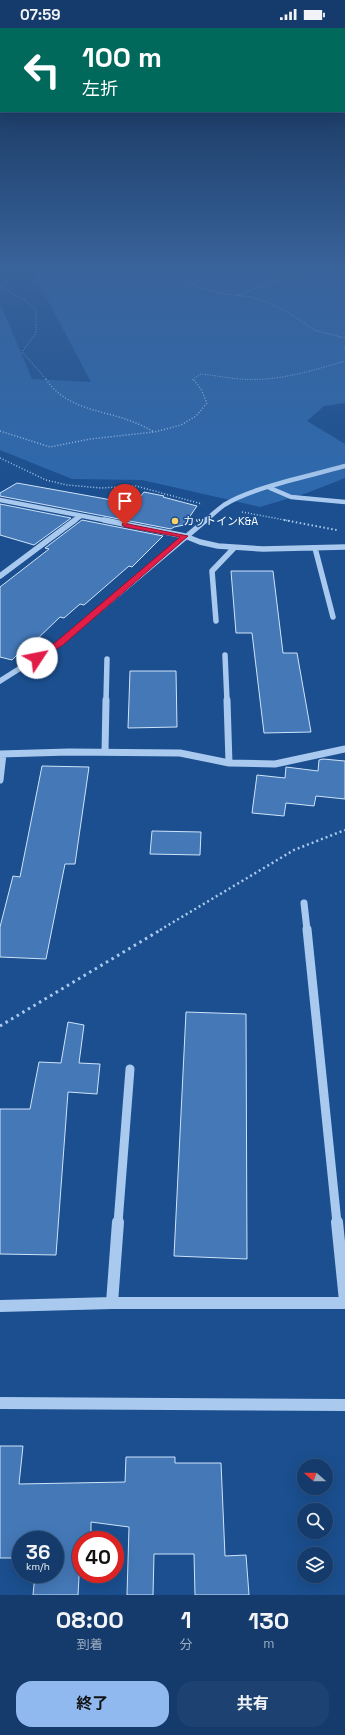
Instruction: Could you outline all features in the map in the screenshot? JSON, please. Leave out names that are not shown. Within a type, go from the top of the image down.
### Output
[{"type":"street","points":[[0,681],[60,643],[218,509],[244,494],[345,466]]},
{"type":"street","points":[[270,488],[291,497],[345,502]]},
{"type":"street","points":[[0,500],[185,536],[194,542],[234,548],[345,547]]},
{"type":"street","points":[[0,576],[81,516]]},
{"type":"street","points":[[216,621],[212,571],[234,548]]},
{"type":"street","points":[[315,548],[333,617]]},
{"type":"street","points":[[225,655],[229,763]]},
{"type":"street","points":[[105,752],[107,660]]},
{"type":"street","points":[[0,780],[2,754],[105,752],[180,753],[229,763],[275,764],[345,749]]},
{"type":"street","points":[[0,1306],[112,1303],[345,1302],[304,903]]},
{"type":"street","points":[[112,1303],[130,1069]]},
{"type":"street","points":[[0,1403],[345,1405]]},
{"type":"path","points":[[31,342],[22,352],[43,374],[51,387],[68,400],[98,413],[131,421],[154,432]]},
{"type":"path","points":[[0,431],[50,447],[90,439],[154,432],[181,425],[196,416],[207,403],[201,389],[192,380],[200,374],[262,379],[313,371],[345,361]]},
{"type":"path","points":[[0,458],[46,480],[67,485],[101,488],[136,486],[218,509],[258,514],[339,531]]},
{"type":"path","points":[[0,1026],[294,850],[345,830]]},
{"type":"shaded area","points":[[0,342],[16,342],[32,379],[91,382],[70,342],[345,342],[345,403],[324,406],[307,421],[345,444],[345,478],[307,493],[260,507],[142,480],[72,479],[0,450]]},
{"type":"building","points":[[17,483],[134,504],[144,492],[164,496],[163,497],[197,506],[184,525],[171,529],[0,496],[0,493]]},
{"type":"building","points":[[0,504],[71,518],[34,545],[0,535]]},
{"type":"building","points":[[82,520],[163,536],[132,567],[129,566],[84,605],[80,604],[64,618],[60,617],[32,644],[29,643],[12,660],[0,657],[0,587],[49,549],[45,548]]},
{"type":"building","points":[[231,571],[273,571],[283,653],[297,653],[311,732],[264,733],[252,633],[236,633]]},
{"type":"building","points":[[130,671],[176,671],[177,727],[128,728]]},
{"type":"building","points":[[319,760],[345,761],[345,799],[316,796],[314,806],[286,803],[284,816],[252,813],[257,775],[285,778],[286,767],[318,771]]},
{"type":"building","points":[[42,766],[89,767],[75,864],[65,864],[46,959],[0,957],[0,927],[13,876],[20,877]]},
{"type":"building","points":[[152,831],[201,832],[200,855],[150,854]]},
{"type":"building","points":[[186,1012],[246,1014],[247,1259],[174,1256]]},
{"type":"building","points":[[68,1022],[84,1025],[79,1063],[100,1064],[97,1094],[68,1092],[56,1255],[0,1254],[0,1109],[30,1109],[39,1062],[61,1063]]},
{"type":"building","points":[[0,1446],[23,1446],[19,1484],[125,1482],[126,1457],[175,1457],[175,1463],[221,1463],[225,1556],[246,1555],[249,1595],[195,1595],[194,1554],[154,1554],[153,1595],[127,1595],[129,1527],[91,1522],[91,1531],[72,1531],[72,1583],[79,1583],[78,1595],[33,1595],[34,1583],[64,1583],[64,1531],[12,1531],[12,1558],[0,1558]]},
{"type":"place","name":"カットインK&A","points":[[175,521]]},
{"type":"route","points":[[37,658],[60,643],[185,536],[125,525]]}]
